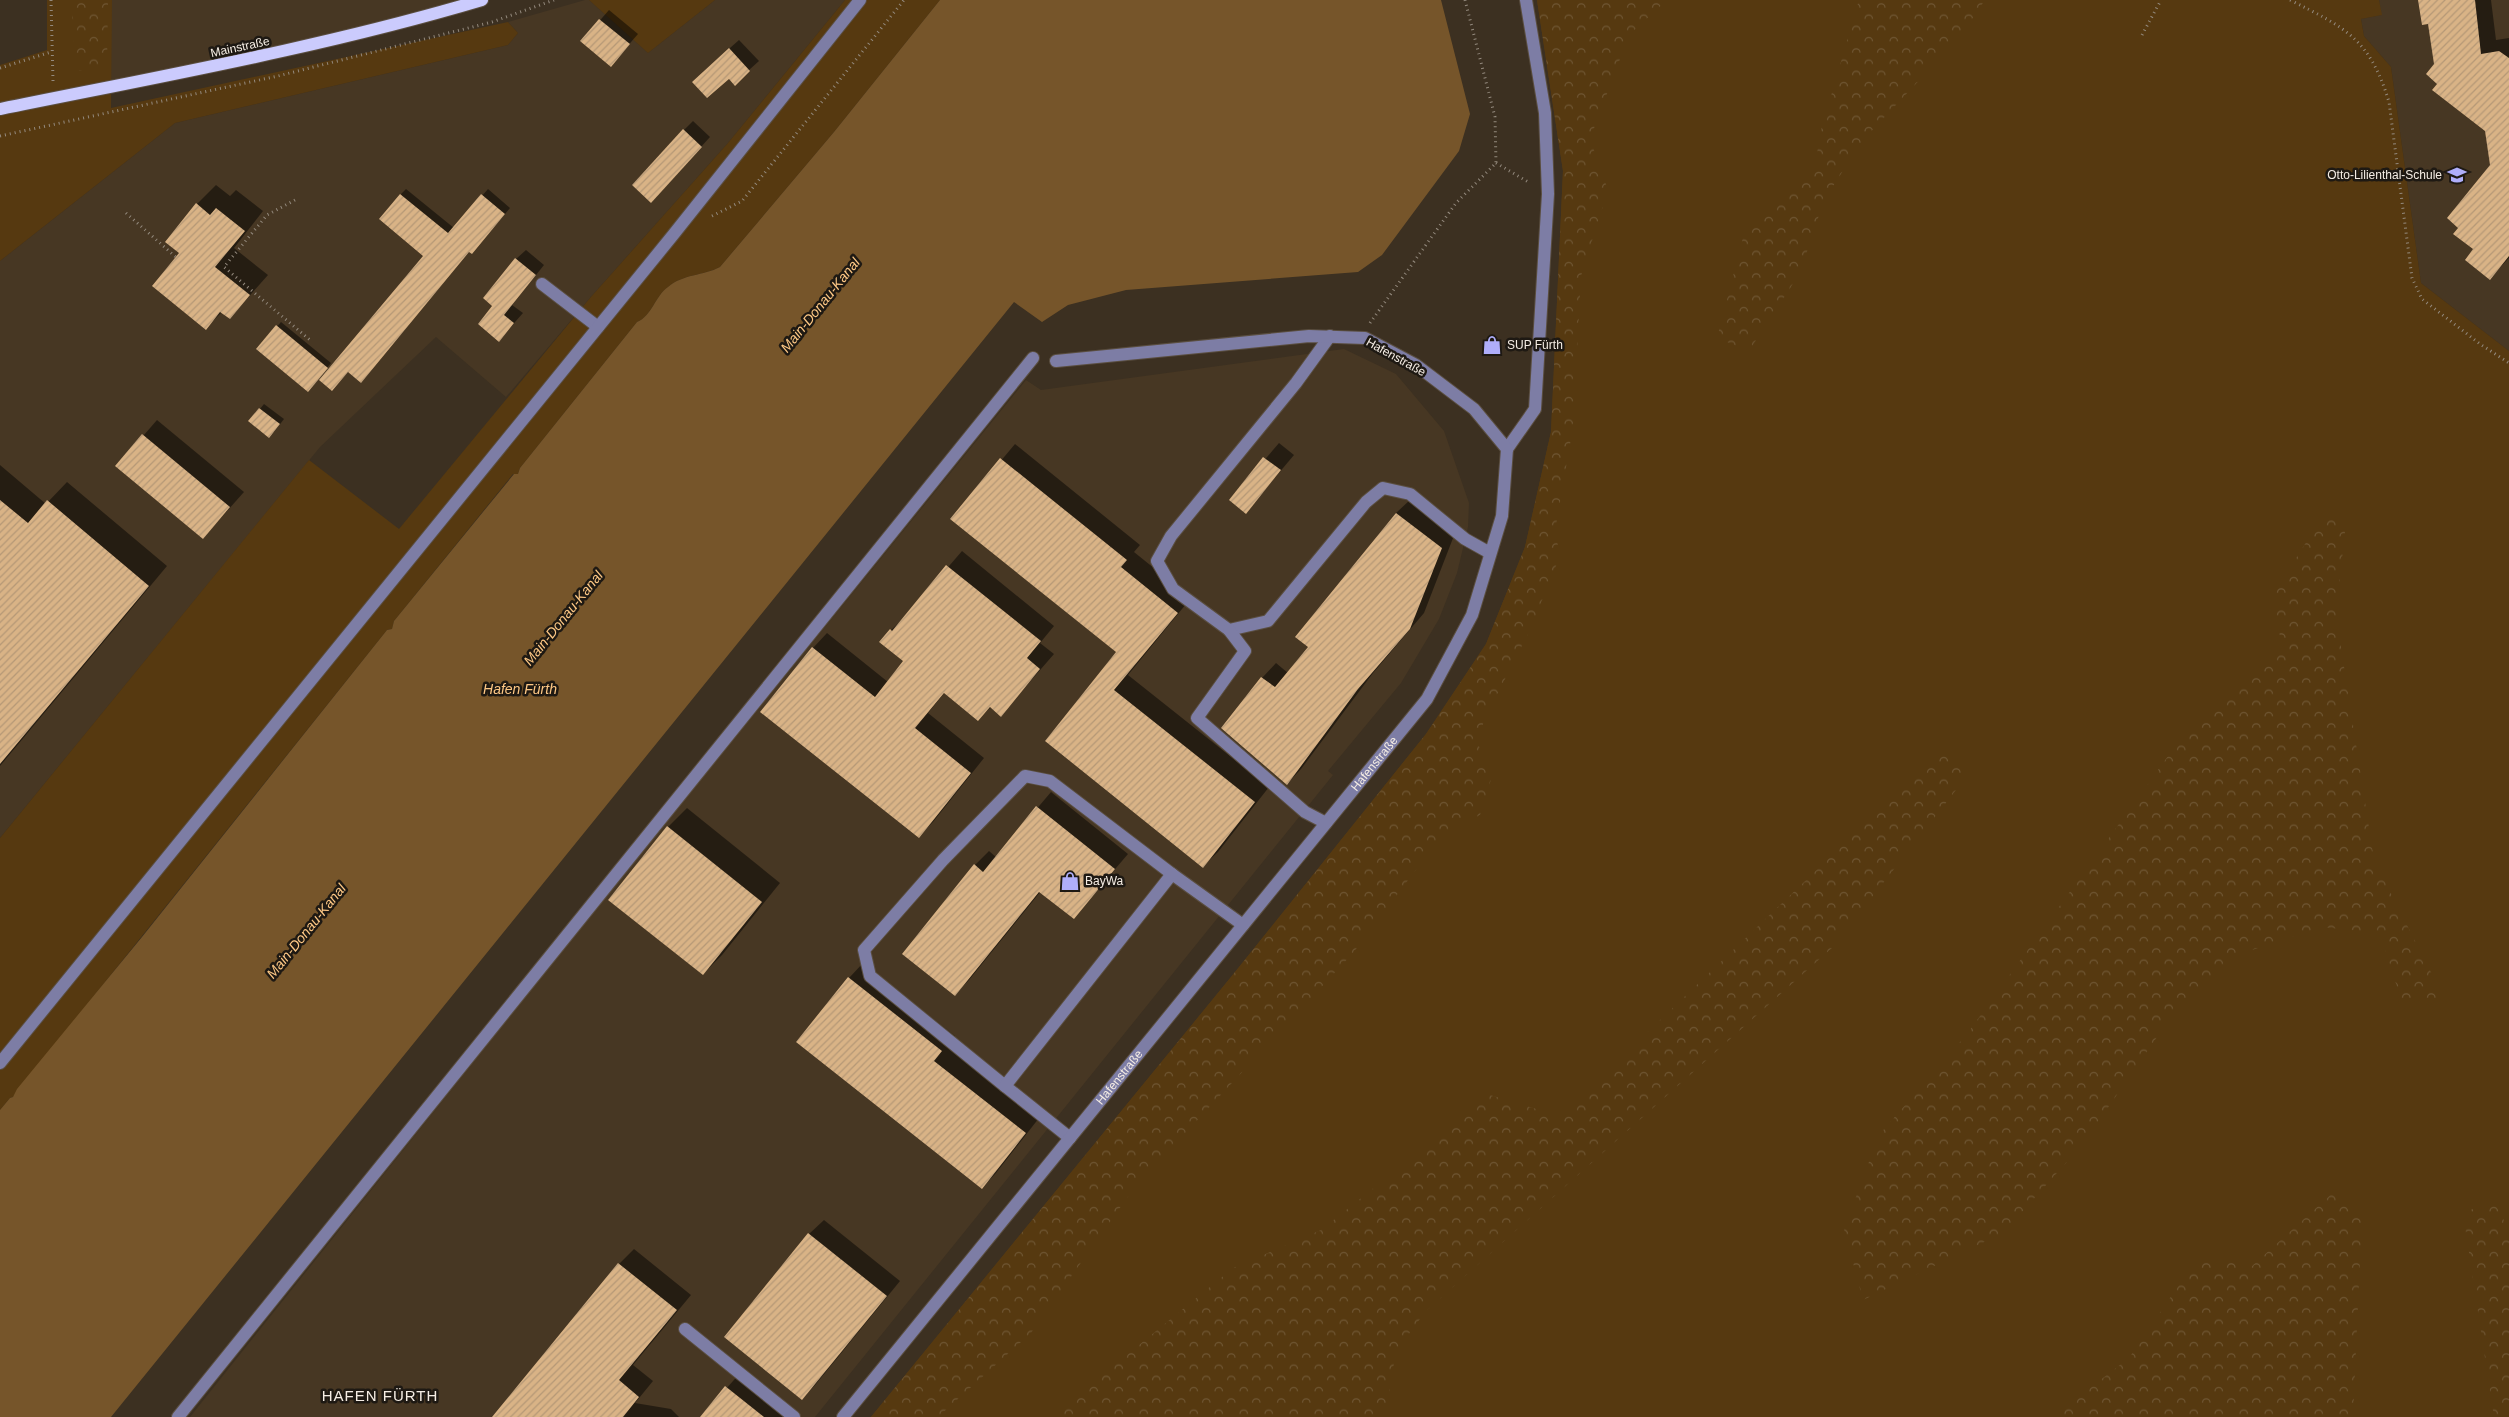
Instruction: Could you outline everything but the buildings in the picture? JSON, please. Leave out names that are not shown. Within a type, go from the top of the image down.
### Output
[{"type":"main road","name":"Mainstraße","points":[[0,109],[275,53],[421,18],[482,0]]},
{"type":"street","points":[[0,1063],[598,327],[860,0]]},
{"type":"street","points":[[1507,449],[1535,409],[1548,194],[1545,114],[1526,0]]},
{"type":"street","points":[[542,284],[598,327]]},
{"type":"street","name":"Hafenstraße","points":[[843,1417],[1427,699],[1472,615],[1502,516],[1507,449],[1474,410],[1416,365],[1365,338],[1309,336],[1056,362]]},
{"type":"street","points":[[1326,823],[1304,812],[1197,718],[1245,651],[1229,630],[1172,589],[1156,561],[1171,536],[1296,383],[1330,336]]},
{"type":"street","points":[[178,1417],[1033,358]]},
{"type":"street","points":[[1229,630],[1268,621],[1366,502],[1382,488],[1410,494],[1465,539],[1490,553]]},
{"type":"street","points":[[1070,1138],[870,976],[864,950],[943,860],[1025,776],[1050,782],[1243,925]]},
{"type":"street","points":[[1005,1086],[1172,874]]},
{"type":"street","points":[[685,1329],[794,1417]]},
{"type":"path","points":[[51,0],[53,78]]},
{"type":"path","points":[[0,136],[278,76],[492,22],[554,0]]},
{"type":"path","points":[[707,218],[742,201],[904,0]]},
{"type":"path","points":[[1365,338],[1369,324],[1456,203],[1496,163],[1495,117],[1465,0]]},
{"type":"path","points":[[2142,36],[2161,0]]},
{"type":"path","points":[[2290,0],[2331,21],[2357,39],[2382,77],[2389,102],[2412,278],[2422,299],[2480,344],[2509,362]]},
{"type":"path","points":[[0,68],[51,52]]},
{"type":"path","points":[[1496,163],[1548,194]]},
{"type":"path","points":[[295,200],[267,215],[224,267],[310,340]]},
{"type":"path","points":[[126,213],[178,259]]},
{"type":"shaded area","points":[[51,0],[482,0],[56,98]]},
{"type":"shaded area","points":[[589,0],[648,53],[715,0],[845,0],[728,143],[590,298],[506,397],[436,337],[320,447],[0,838],[0,261],[175,123],[508,45],[518,33],[508,22]]},
{"type":"shaded area","name":"Otto-Lilienthal-Schule","points":[[2379,0],[2509,0],[2509,351],[2421,283],[2391,67],[2364,36],[2361,19],[2381,15]]},
{"type":"shaded area","points":[[1344,349],[1396,374],[1444,431],[1469,503],[1468,527],[1457,573],[1439,619],[1401,683],[1328,771],[1333,775],[815,1417],[190,1417],[602,901],[1026,380],[1041,390]]},
{"type":"green space","points":[[47,0],[112,0],[111,108],[508,22],[518,33],[508,45],[175,123],[0,261],[0,65],[47,50]]},
{"type":"green space","points":[[72,0],[108,0],[107,64],[74,72]]},
{"type":"green space","points":[[589,0],[715,0],[648,53]]},
{"type":"green space","points":[[845,0],[940,0],[834,132],[720,267],[674,283],[660,295],[650,311],[637,322],[520,468],[518,474],[513,474],[394,621],[392,629],[387,630],[13,1097],[0,1110],[0,838],[309,460],[399,529],[590,298],[728,143]]},
{"type":"green space","points":[[1537,0],[2379,0],[2382,15],[2361,19],[2364,36],[2391,67],[2421,283],[2509,351],[2509,1417],[871,1417],[1231,977],[1426,734],[1486,644],[1525,547],[1551,432],[1563,171]]},
{"type":"green space","points":[[1537,0],[1667,0],[1629,35],[1590,139],[1608,190],[1581,276],[1573,427],[1555,531],[1560,556],[1530,630],[1484,720],[1478,744],[1492,776],[1480,815],[1443,834],[1353,953],[1134,1188],[1031,1333],[938,1417],[871,1417],[1231,977],[1426,734],[1486,644],[1525,547],[1551,432],[1563,171]]},
{"type":"green space","points":[[1859,0],[1985,0],[1959,38],[1863,140],[1824,200],[1800,273],[1749,351],[1717,338],[1746,226],[1816,164],[1819,137]]},
{"type":"green space","points":[[2330,505],[2346,522],[2336,615],[2374,860],[2444,998],[2403,1006],[2380,933],[2321,927],[2249,951],[2180,1004],[2082,1145],[2003,1233],[1863,1300],[1844,1229],[1879,1135],[1967,1034],[2184,734],[2282,649],[2273,594]]},
{"type":"green space","points":[[1948,744],[1967,776],[1833,947],[1426,1311],[1396,1351],[1385,1417],[1051,1417],[1233,1268],[1321,1230],[1490,1095],[1560,1116]]},
{"type":"green space","points":[[2337,1189],[2362,1215],[2353,1417],[2052,1417],[2129,1358],[2198,1257],[2252,1266]]},
{"type":"green space","points":[[2497,1199],[2509,1237],[2509,1417],[2494,1417],[2463,1213]]},
{"type":"water","name":"Hafen Fürth","points":[[940,0],[1441,0],[1470,114],[1459,151],[1382,255],[1358,272],[1126,290],[1068,305],[1042,322],[1014,302],[111,1417],[0,1417],[0,1110],[13,1097],[17,1089],[142,937],[387,630],[392,629],[394,621],[514,474],[518,474],[520,468],[637,322],[650,311],[660,295],[674,283],[720,267],[834,132]]},
{"type":"place","name":"Otto-Lilienthal-Schule","points":[[2457,175]]},
{"type":"place","name":"SUP Fürth","points":[[1492,345]]},
{"type":"place","name":"BayWa","points":[[1070,881]]},
{"type":"district","name":"HAFEN FÜRTH","points":[[380,1396]]},
{"type":"water label","name":"Main-Donau-Kanal","points":[[820,305]]},
{"type":"water label","name":"Main-Donau-Kanal","points":[[563,618]]},
{"type":"water label","name":"Main-Donau-Kanal","points":[[306,931]]}]
